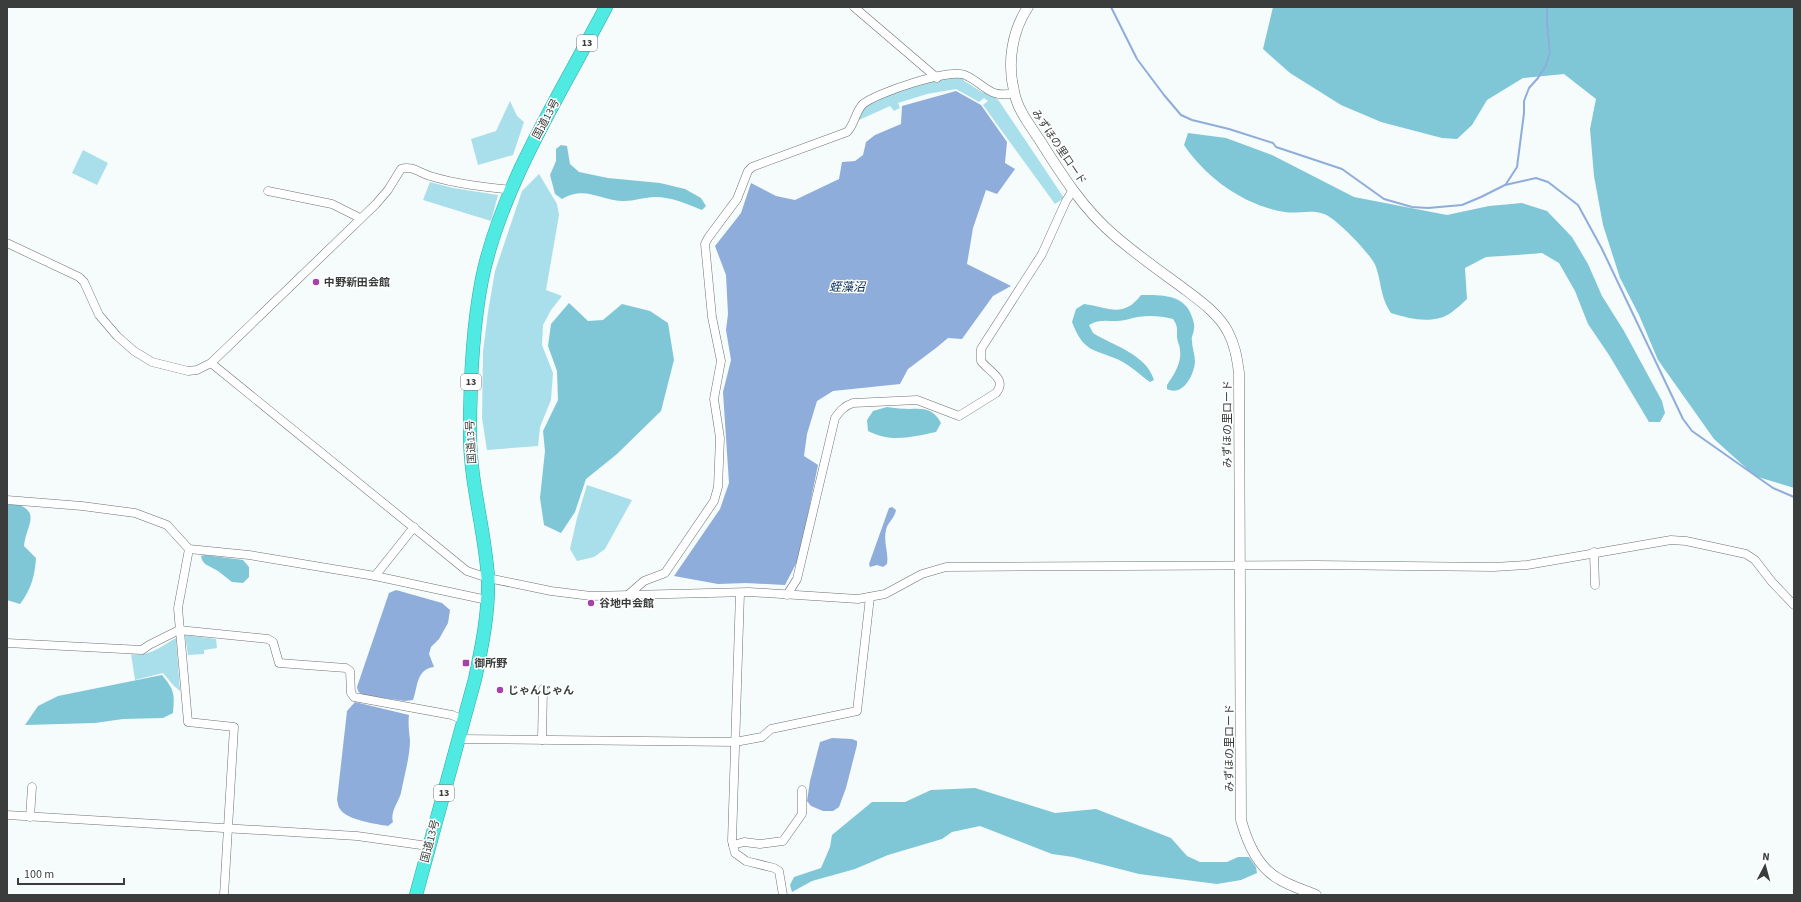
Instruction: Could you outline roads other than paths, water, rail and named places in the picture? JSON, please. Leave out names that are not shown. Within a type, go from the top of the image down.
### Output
[{"type":"highway","name":"国道13号","points":[[416,895],[482,649],[488,578],[475,489],[470,437],[472,362],[482,279],[490,249],[512,190],[530,149],[606,7]]},
{"type":"street","points":[[854,7],[937,78]]},
{"type":"street","name":"みずほの里ロード","points":[[1028,7],[1016,33],[1012,51],[1011,73],[1014,93],[1021,112],[1073,190],[1094,215],[1115,236],[1214,313],[1228,331],[1236,350],[1239,373],[1241,820],[1246,837],[1261,863],[1278,879],[1316,895]]},
{"type":"street","points":[[628,595],[644,581],[665,573],[714,501],[718,487],[720,438],[714,399],[721,361],[712,317],[705,244],[738,199],[748,171],[752,167],[847,132],[854,124],[860,107],[865,102],[918,81],[957,73],[964,74],[998,95],[1014,93]]},
{"type":"street","points":[[7,243],[79,277],[84,282],[100,315],[117,336],[134,351],[152,362],[192,371],[211,363],[376,204],[388,190],[401,170],[406,168],[456,183],[512,190]]},
{"type":"street","points":[[787,595],[797,579],[835,418],[839,411],[846,405],[853,403],[917,400],[959,416],[996,393],[1001,384],[999,379],[981,361],[981,349],[1042,254],[1066,200],[1073,190]]},
{"type":"street","points":[[268,191],[332,204],[360,218]]},
{"type":"street","points":[[211,363],[468,571],[488,578],[558,592],[591,596],[740,593],[835,599],[870,597],[885,594],[922,574],[946,567],[1316,565],[1494,567],[1527,565],[1594,552],[1671,540],[1686,541],[1746,554],[1756,560],[1772,582],[1794,605]]},
{"type":"street","points":[[7,500],[82,506],[135,513],[166,525],[189,549],[249,555],[374,576],[487,600]]},
{"type":"street","points":[[374,576],[414,527]]},
{"type":"street","points":[[189,549],[178,608],[188,722],[234,727],[224,895]]},
{"type":"street","points":[[1594,552],[1595,585]]},
{"type":"street","points":[[740,593],[735,742],[735,853],[746,861],[774,868],[779,871],[783,895]]},
{"type":"street","points":[[459,739],[735,742],[762,737],[771,729],[857,711],[870,597]]},
{"type":"street","points":[[7,643],[142,650],[148,645],[179,630],[268,640],[273,642],[279,664],[346,668],[350,671],[351,693],[354,697],[452,715],[463,720]]},
{"type":"street","points":[[542,740],[543,689]]},
{"type":"street","points":[[30,817],[32,787]]},
{"type":"street","points":[[734,845],[744,842],[760,844],[783,841],[802,814],[802,790]]},
{"type":"street","points":[[7,816],[357,836],[428,846]]},
{"type":"water","name":"蛭藻沼","points":[[956,91],[981,105],[1007,142],[1005,163],[1015,169],[997,194],[986,190],[973,228],[967,264],[1011,286],[993,296],[962,339],[948,338],[908,369],[900,384],[833,391],[817,401],[807,434],[804,456],[818,465],[799,558],[785,585],[746,583],[718,584],[674,576],[720,509],[729,483],[723,392],[731,360],[726,330],[728,314],[726,275],[715,246],[741,213],[751,183],[776,196],[795,200],[839,179],[842,162],[855,161],[863,155],[866,142],[875,135],[901,124],[902,106]]},
{"type":"water","points":[[892,507],[896,510],[885,534],[887,564],[883,567],[877,565],[870,567],[869,564],[889,508]]},
{"type":"water","points":[[396,590],[442,603],[450,610],[448,623],[439,639],[431,647],[429,654],[434,667],[428,668],[421,675],[413,700],[405,701],[362,695],[358,691],[357,687],[389,593]]},
{"type":"water","points":[[355,702],[409,715],[410,746],[408,760],[401,793],[393,811],[393,822],[388,826],[355,819],[343,813],[338,806],[337,800],[347,711]]},
{"type":"water","points":[[832,738],[852,739],[857,741],[857,745],[846,788],[839,807],[833,811],[823,811],[811,806],[807,801],[810,781],[820,742]]},
{"type":"waterway","points":[[1111,7],[1137,59],[1181,115],[1192,120],[1229,129],[1273,143],[1276,147],[1342,169],[1384,199],[1412,207],[1428,208],[1462,205],[1505,185],[1536,178],[1548,182],[1578,205],[1602,249],[1683,419],[1692,431],[1773,488],[1794,497]]},
{"type":"waterway","points":[[1506,184],[1517,167],[1524,113],[1524,101],[1529,88],[1538,78],[1546,65],[1550,53],[1547,7]]},
{"type":"place","name":"中野新田会館","points":[[316,282]]},
{"type":"place","name":"谷地中会館","points":[[591,603]]},
{"type":"place","name":"御所野","points":[[466,663]]},
{"type":"place","name":"じゃんじゃん","points":[[500,690]]}]
